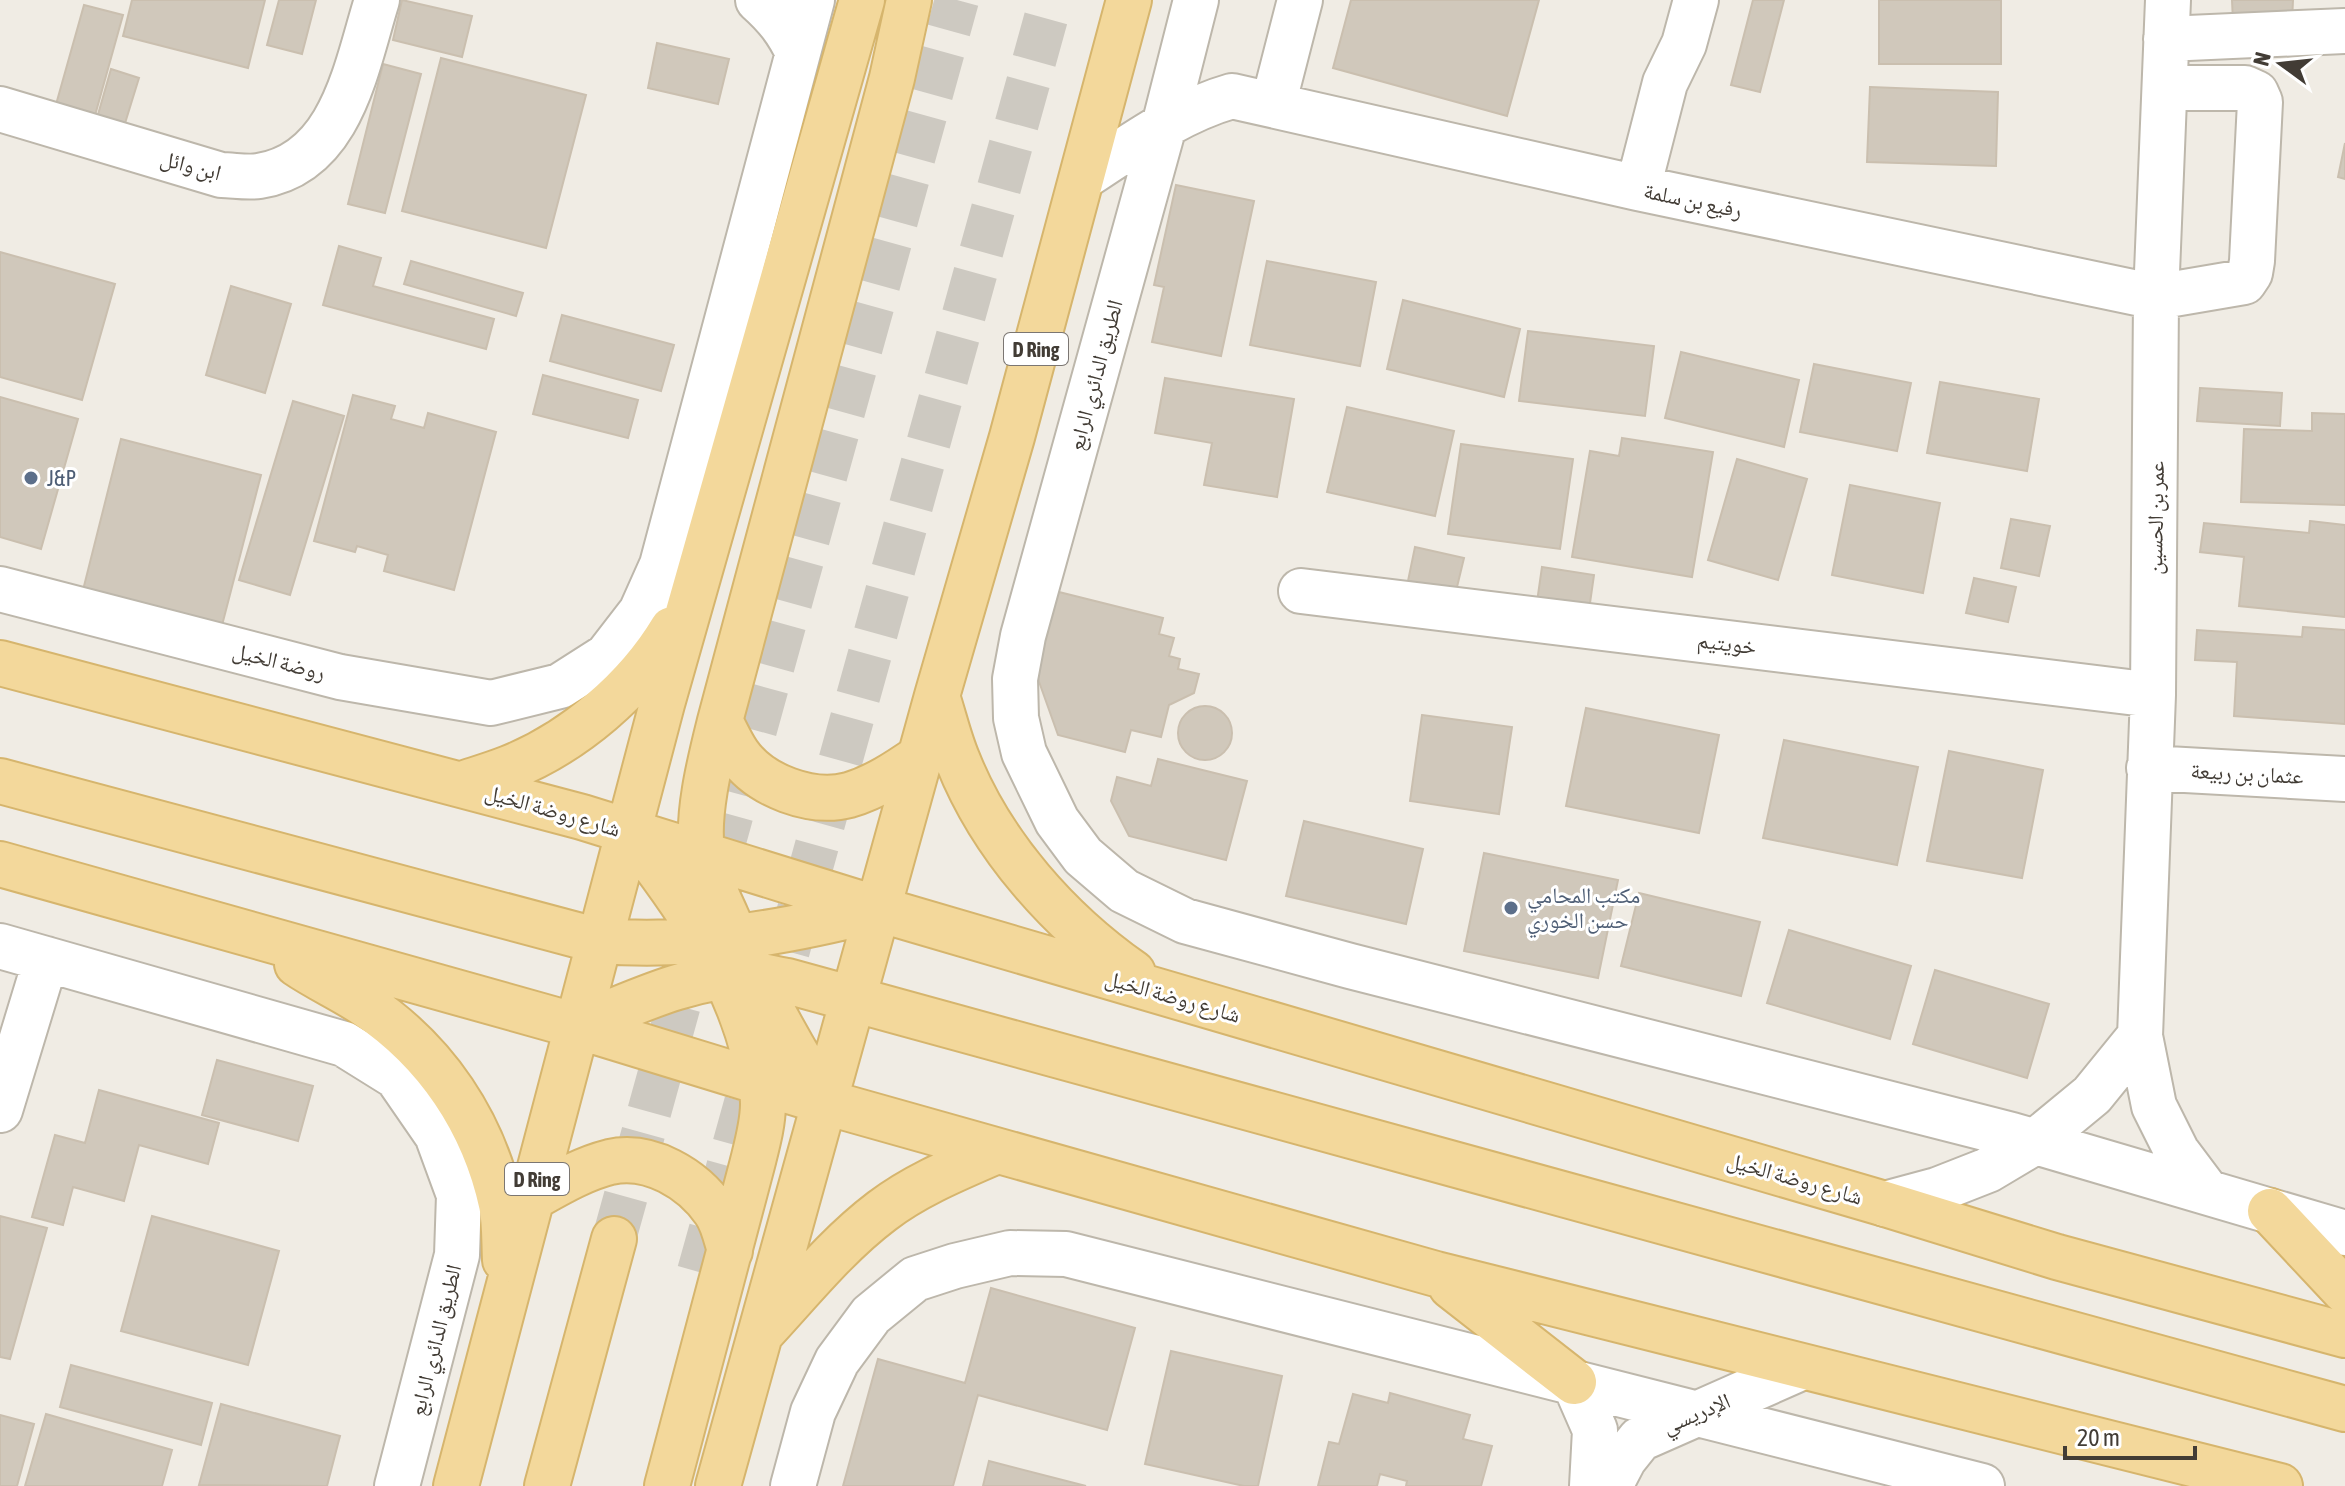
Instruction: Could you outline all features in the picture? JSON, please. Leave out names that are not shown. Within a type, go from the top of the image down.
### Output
[{"type":"main road","name":"D Ring","points":[[456,1486],[692,595],[862,0]]},
{"type":"main road","points":[[642,1486],[762,1120],[760,1081],[702,853],[702,819],[709,767],[892,78],[909,0]]},
{"type":"main road","name":"D Ring","points":[[718,1486],[1012,437],[1129,0]]},
{"type":"main road","points":[[462,784],[522,762],[555,745],[597,715],[634,680],[666,640],[692,595]]},
{"type":"main road","name":"شارع روضة الخيل","points":[[0,663],[629,831],[878,909],[2057,1257],[2345,1335]]},
{"type":"main road","points":[[937,696],[965,776],[995,830],[1040,892],[1095,946],[1158,991]]},
{"type":"main road","points":[[720,721],[739,756],[749,765],[770,782],[807,796],[847,795],[884,781],[920,757]]},
{"type":"main road","points":[[0,781],[599,941],[649,944],[731,958],[854,999],[2345,1409]]},
{"type":"main road","points":[[629,831],[731,958],[775,1020],[825,1102]]},
{"type":"main road","points":[[0,864],[577,1026],[825,1102],[1436,1274],[2280,1486]]},
{"type":"main road","points":[[577,1026],[677,987],[783,931],[878,909]]},
{"type":"main road","points":[[255,936],[366,1005],[416,1043],[457,1096],[485,1147],[502,1207],[506,1270],[497,1332]]},
{"type":"main road","points":[[759,1336],[838,1249],[884,1209],[936,1178],[997,1151]]},
{"type":"main road","points":[[532,1198],[574,1175],[613,1161],[653,1164],[690,1182],[717,1213],[714,1262],[667,1486]]},
{"type":"main road","points":[[2270,1211],[2345,1291]]},
{"type":"main road","points":[[547,1486],[614,1239]]},
{"type":"main road","points":[[1436,1274],[1574,1382]]},
{"type":"street","name":"ابن وائل","points":[[0,109],[221,175],[258,176],[293,165],[321,142],[343,110],[377,0]]},
{"type":"street","points":[[758,0],[776,16],[798,53]]},
{"type":"street","points":[[798,53],[812,0]]},
{"type":"street","points":[[1252,101],[1300,0]]},
{"type":"street","points":[[1649,190],[1681,110],[1684,44],[1696,0]]},
{"type":"street","points":[[1191,18],[1210,73],[1252,101]]},
{"type":"street","name":"الطريق الدائري الرابع","points":[[1191,18],[1023,636],[1015,692],[1016,718],[1024,753],[1057,821],[1083,856],[1124,891],[1185,921],[2035,1142]]},
{"type":"street","points":[[2167,20],[2345,31]]},
{"type":"street","name":"عمر بن الحسين","points":[[2167,20],[2156,297],[2153,695],[2140,1036],[2154,1106],[2177,1152],[2207,1192]]},
{"type":"street","name":"روضة الخيل","points":[[0,589],[340,677],[491,703],[560,686],[607,656],[641,612],[662,565],[798,53]]},
{"type":"street","points":[[2156,297],[2244,282],[2250,273],[2260,102],[2256,93],[2245,88],[2165,88]]},
{"type":"street","points":[[1082,178],[1202,105],[1252,101]]},
{"type":"street","name":"رفيع بن سلمة","points":[[1252,101],[1649,190],[2156,297]]},
{"type":"street","name":"خويتيم","points":[[1301,591],[2153,695]]},
{"type":"street","name":"عثمان بن ربيعة","points":[[2149,768],[2345,779]]},
{"type":"street","points":[[0,946],[46,959],[0,1110]]},
{"type":"street","name":"الطريق الدائري الرابع","points":[[46,959],[344,1044],[397,1077],[437,1135],[459,1195],[457,1255],[397,1486]]},
{"type":"street","points":[[1885,1204],[1937,1190],[1975,1175],[2035,1142],[2092,1095],[2140,1036]]},
{"type":"street","points":[[2035,1142],[2345,1233]]},
{"type":"street","points":[[793,1486],[813,1412],[837,1361],[871,1315],[915,1279],[1010,1253],[1066,1254],[1982,1486]]},
{"type":"street","name":"الإدريسي","points":[[1610,1486],[1624,1459],[1640,1439],[1803,1367]]},
{"type":"street","points":[[1574,1382],[1595,1430],[1592,1486]]},
{"type":"building","points":[[132,0],[265,0],[248,68],[123,36]]},
{"type":"building","points":[[279,0],[316,0],[302,54],[267,45]]},
{"type":"building","points":[[402,0],[472,16],[462,57],[393,40]]},
{"type":"building","points":[[1351,0],[1539,0],[1507,116],[1333,68]]},
{"type":"building","points":[[1753,0],[1784,0],[1760,92],[1731,85]]},
{"type":"building","points":[[1879,0],[2001,0],[2001,64],[1879,64]]},
{"type":"building","points":[[2232,0],[2293,0],[2292,21],[2233,22]]},
{"type":"building","points":[[84,5],[123,15],[94,119],[55,108]]},
{"type":"building","points":[[657,43],[729,59],[718,104],[648,88]]},
{"type":"building","points":[[441,58],[586,95],[546,248],[402,211]]},
{"type":"building","points":[[383,64],[421,74],[385,213],[348,204]]},
{"type":"building","points":[[111,69],[139,78],[122,133],[95,125]]},
{"type":"building","points":[[1870,87],[1998,92],[1996,166],[1867,162]]},
{"type":"building","points":[[2345,143],[2345,179],[2338,177]]},
{"type":"building","points":[[1176,185],[1254,201],[1221,356],[1152,342],[1164,287],[1154,285]]},
{"type":"building","points":[[339,246],[381,258],[373,286],[494,319],[486,349],[323,305]]},
{"type":"building","points":[[0,252],[115,284],[82,400],[0,377]]},
{"type":"building","points":[[411,261],[523,293],[516,316],[404,284]]},
{"type":"building","points":[[1267,261],[1376,282],[1360,366],[1250,345]]},
{"type":"building","points":[[231,286],[291,304],[265,393],[206,375]]},
{"type":"building","points":[[1403,300],[1520,329],[1504,397],[1387,369]]},
{"type":"building","points":[[562,315],[674,345],[661,391],[550,361]]},
{"type":"building","points":[[1528,331],[1654,346],[1645,416],[1519,401]]},
{"type":"building","points":[[1681,352],[1799,380],[1784,447],[1665,418]]},
{"type":"building","points":[[1814,364],[1911,383],[1897,451],[1800,432]]},
{"type":"building","points":[[543,375],[638,400],[628,438],[533,414]]},
{"type":"building","points":[[1165,378],[1294,399],[1277,497],[1204,485],[1212,443],[1155,433]]},
{"type":"building","points":[[1940,382],[2039,399],[2027,471],[1927,453]]},
{"type":"building","points":[[2200,388],[2282,393],[2280,426],[2197,421]]},
{"type":"building","points":[[353,395],[395,406],[391,419],[424,428],[428,413],[496,432],[454,590],[384,571],[388,555],[357,546],[355,552],[314,541]]},
{"type":"building","name":"J&P","points":[[0,397],[78,419],[41,549],[0,537]]},
{"type":"building","points":[[293,401],[344,416],[290,595],[239,580]]},
{"type":"building","points":[[1347,407],[1454,431],[1435,516],[1327,492]]},
{"type":"building","points":[[2312,413],[2345,414],[2345,505],[2241,502],[2244,429],[2312,431]]},
{"type":"building","points":[[1622,438],[1713,452],[1692,577],[1572,557],[1590,451],[1619,456]]},
{"type":"building","points":[[121,439],[261,475],[220,633],[81,598]]},
{"type":"building","points":[[1461,444],[1573,459],[1560,549],[1448,534]]},
{"type":"building","points":[[1737,459],[1807,479],[1778,580],[1708,560]]},
{"type":"building","points":[[1850,485],[1940,503],[1923,593],[1832,575]]},
{"type":"building","points":[[2011,519],[2050,526],[2039,576],[2001,568]]},
{"type":"building","points":[[2310,521],[2345,525],[2345,617],[2239,606],[2244,557],[2200,552],[2204,523],[2309,533]]},
{"type":"building","points":[[1415,547],[1464,558],[1456,591],[1408,581]]},
{"type":"building","points":[[1542,567],[1594,575],[1589,610],[1537,602]]},
{"type":"building","points":[[1974,578],[2016,587],[2008,622],[1966,613]]},
{"type":"building","points":[[1051,590],[1163,618],[1159,634],[1174,638],[1169,656],[1180,659],[1178,669],[1199,674],[1194,693],[1169,705],[1161,737],[1131,730],[1125,752],[1058,735],[1032,662]]},
{"type":"building","points":[[2303,627],[2345,630],[2345,724],[2234,716],[2237,662],[2195,660],[2197,630],[2302,637]]},
{"type":"building","points":[[1205,706],[1216,708],[1224,714],[1230,722],[1230,744],[1224,752],[1216,758],[1205,760],[1194,758],[1186,752],[1180,744],[1178,733],[1180,722],[1186,714],[1194,708]]},
{"type":"building","points":[[1586,708],[1719,735],[1699,833],[1566,806]]},
{"type":"building","points":[[1422,715],[1512,727],[1499,814],[1410,801]]},
{"type":"building","points":[[1784,740],[1918,767],[1897,865],[1763,838]]},
{"type":"building","points":[[1949,751],[2043,770],[2022,878],[1927,861]]},
{"type":"building","points":[[1158,759],[1247,781],[1226,860],[1129,836],[1111,801],[1117,777],[1151,786]]},
{"type":"building","points":[[1304,821],[1423,849],[1406,924],[1286,896]]},
{"type":"building","points":[[1484,853],[1618,880],[1598,978],[1464,951]]},
{"type":"building","points":[[1639,893],[1760,922],[1741,996],[1621,966]]},
{"type":"building","points":[[1789,930],[1911,966],[1890,1039],[1767,1003]]},
{"type":"building","points":[[1935,970],[2049,1004],[2027,1078],[1913,1044]]},
{"type":"building","points":[[217,1060],[313,1086],[298,1141],[202,1115]]},
{"type":"building","points":[[99,1090],[219,1123],[208,1164],[139,1145],[124,1201],[73,1187],[63,1225],[32,1217],[55,1135],[85,1143]]},
{"type":"building","points":[[0,1216],[47,1228],[10,1359],[0,1357]]},
{"type":"building","points":[[152,1216],[279,1251],[248,1365],[121,1331]]},
{"type":"building","points":[[991,1288],[1135,1328],[1107,1430],[978,1395],[953,1486],[843,1486],[878,1359],[965,1383]]},
{"type":"building","points":[[1171,1351],[1282,1376],[1258,1486],[1244,1486],[1145,1464]]},
{"type":"building","points":[[71,1365],[212,1403],[201,1445],[60,1407]]},
{"type":"building","points":[[1390,1393],[1470,1415],[1463,1439],[1492,1446],[1481,1486],[1406,1486],[1407,1481],[1380,1474],[1377,1486],[1318,1486],[1329,1442],[1339,1444],[1353,1394],[1388,1403]]},
{"type":"building","points":[[221,1404],[340,1436],[327,1486],[199,1485]]},
{"type":"building","points":[[46,1414],[172,1450],[162,1486],[25,1486]]},
{"type":"building","points":[[0,1415],[34,1424],[17,1486],[0,1486]]},
{"type":"building","points":[[989,1461],[1086,1486],[983,1486]]},
{"type":"tunnel","points":[[614,1239],[957,0]]},
{"type":"tunnel","points":[[770,1015],[1051,0]]},
{"type":"tunnel","points":[[699,1272],[753,1078]]},
{"type":"place","name":"J&P","points":[[31,478]]},
{"type":"place","name":"مكتب المحامي حسن الخوري","points":[[1511,908]]}]
